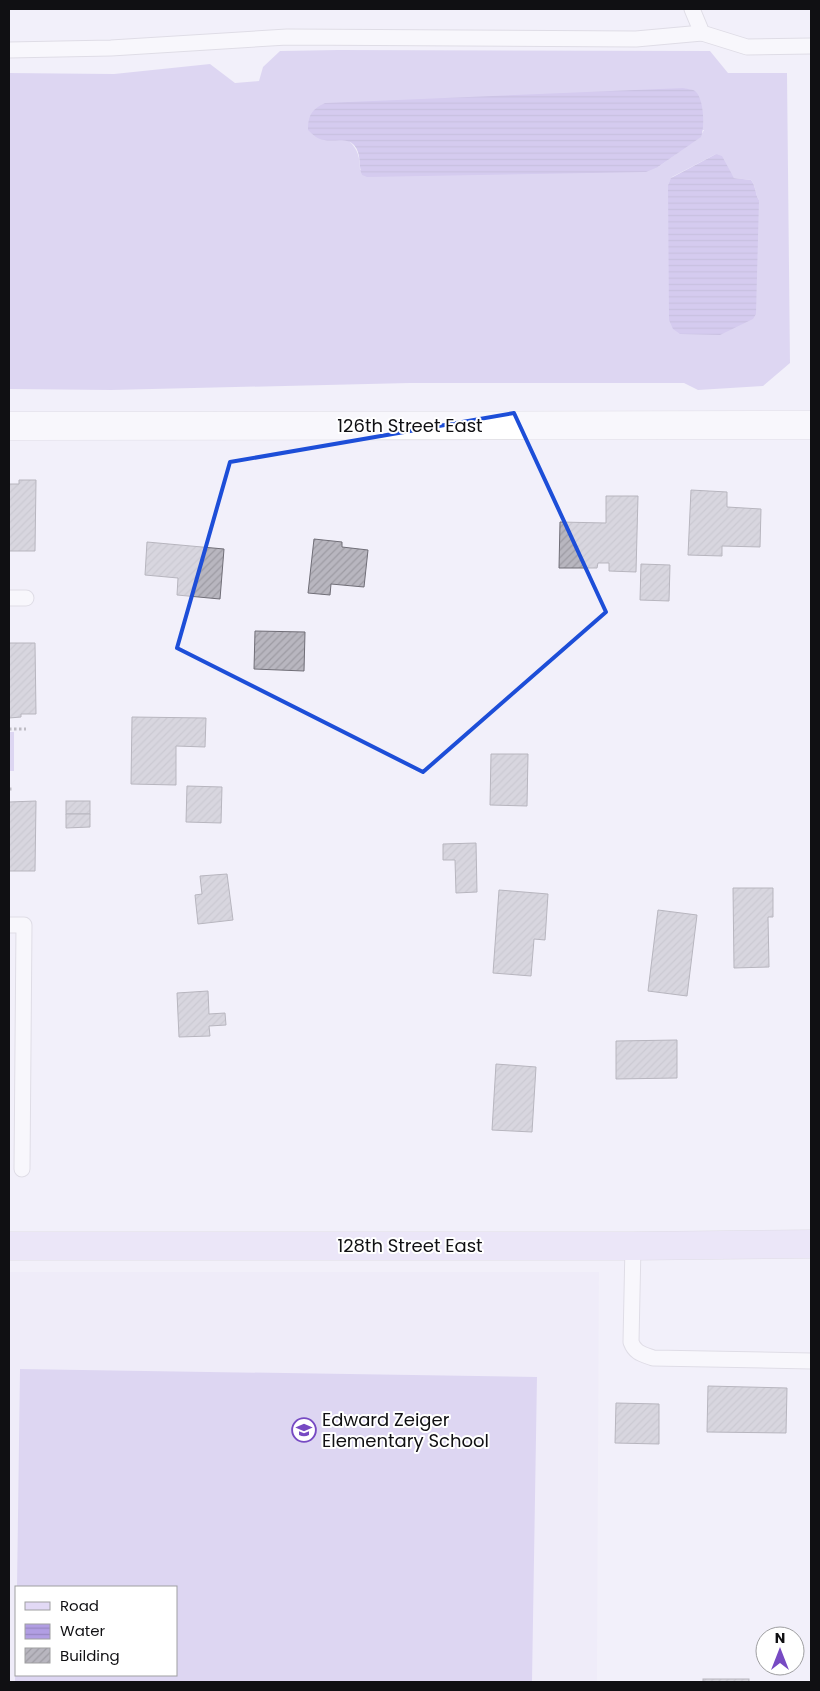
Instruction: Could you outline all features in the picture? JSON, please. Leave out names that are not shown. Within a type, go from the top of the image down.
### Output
[{"type":"street","name":"126th Street East","points":[[9,426],[811,425]]},
{"type":"street","name":"128th Street East","points":[[9,1246],[632,1246],[811,1244]]},
{"type":"lane","points":[[692,9],[702,34]]},
{"type":"lane","points":[[9,50],[111,48],[287,38],[636,39],[702,34],[747,47],[811,46]]},
{"type":"lane","points":[[9,598],[26,598]]},
{"type":"lane","points":[[9,925],[24,925],[22,1169]]},
{"type":"lane","points":[[632,1246],[631,1342],[633,1348],[639,1354],[653,1358],[811,1361]]},
{"type":"path","points":[[9,729],[26,729]]},
{"type":"path","points":[[9,789],[14,789]]},
{"type":"highlighted area","points":[[514,413],[606,612],[423,772],[177,648],[230,462]]},
{"type":"shaded area","points":[[280,51],[710,51],[728,73],[787,73],[790,363],[763,386],[698,390],[684,383],[410,383],[111,390],[9,389],[9,73],[114,74],[210,64],[235,83],[259,81],[263,67]],"holes":[[[704,130],[700,137],[658,167],[360,170],[358,154],[355,147],[349,141]],[[716,154],[734,178],[751,180],[759,200],[668,185],[672,177]]]},
{"type":"shaded area","points":[[9,732],[14,732],[14,771],[9,771]]},
{"type":"shaded area","name":"Edward Zeiger Elementary School","points":[[9,1272],[599,1272],[597,1682],[9,1682]]},
{"type":"shaded area","name":"Edward Zeiger Elementary School","points":[[20,1369],[537,1377],[532,1682],[15,1682],[15,1676],[178,1676],[178,1586],[17,1586]]},
{"type":"water","points":[[683,88],[695,91],[700,100],[703,120],[701,137],[658,167],[646,172],[367,177],[362,175],[358,152],[354,145],[344,140],[322,139],[308,130],[312,113],[325,103]]},
{"type":"water","points":[[716,154],[722,156],[734,178],[751,180],[759,200],[756,314],[753,319],[720,335],[680,334],[673,329],[669,320],[668,185],[671,178]]},
{"type":"building","points":[[19,480],[36,480],[35,551],[9,551],[9,484],[19,484]]},
{"type":"building","points":[[691,490],[727,492],[727,507],[761,509],[760,547],[722,546],[722,556],[688,555]]},
{"type":"building","points":[[606,496],[638,496],[636,572],[609,571],[609,563],[598,563],[597,568],[559,568],[560,522],[606,523]]},
{"type":"building","points":[[314,539],[342,542],[342,547],[368,550],[364,587],[331,584],[330,595],[308,593]]},
{"type":"building","points":[[147,542],[224,549],[220,599],[177,595],[178,578],[145,575]]},
{"type":"building","points":[[641,564],[670,565],[669,601],[640,600]]},
{"type":"building","points":[[255,631],[305,632],[304,671],[254,669]]},
{"type":"building","points":[[9,643],[35,643],[36,714],[21,714],[21,717],[9,718]]},
{"type":"building","points":[[132,717],[206,718],[205,747],[176,746],[176,785],[131,784]]},
{"type":"building","points":[[491,754],[528,754],[527,806],[490,805]]},
{"type":"building","points":[[187,786],[222,787],[221,823],[186,822]]},
{"type":"building","points":[[36,801],[35,871],[9,871],[9,802]]},
{"type":"building","points":[[66,801],[90,801],[90,814],[66,814]]},
{"type":"building","points":[[66,814],[90,814],[90,827],[66,828]]},
{"type":"building","points":[[476,843],[477,892],[456,893],[455,860],[443,860],[443,844]]},
{"type":"building","points":[[227,874],[233,920],[198,924],[195,895],[202,894],[200,876]]},
{"type":"building","points":[[733,888],[773,888],[773,917],[768,917],[769,967],[734,968]]},
{"type":"building","points":[[499,890],[548,894],[545,940],[534,939],[531,976],[493,973]]},
{"type":"building","points":[[658,910],[697,915],[687,996],[648,991]]},
{"type":"building","points":[[208,991],[209,1014],[225,1013],[226,1025],[209,1026],[210,1036],[179,1037],[177,993]]},
{"type":"building","points":[[677,1040],[677,1078],[616,1079],[616,1041]]},
{"type":"building","points":[[496,1064],[536,1067],[532,1132],[492,1130]]},
{"type":"building","points":[[708,1386],[787,1388],[786,1433],[707,1432]]},
{"type":"building","points":[[616,1403],[659,1404],[659,1444],[615,1443]]},
{"type":"building","points":[[703,1679],[749,1679],[749,1682],[703,1682]]},
{"type":"place","name":"Edward Zeiger Elementary School","points":[[304,1430]]}]
